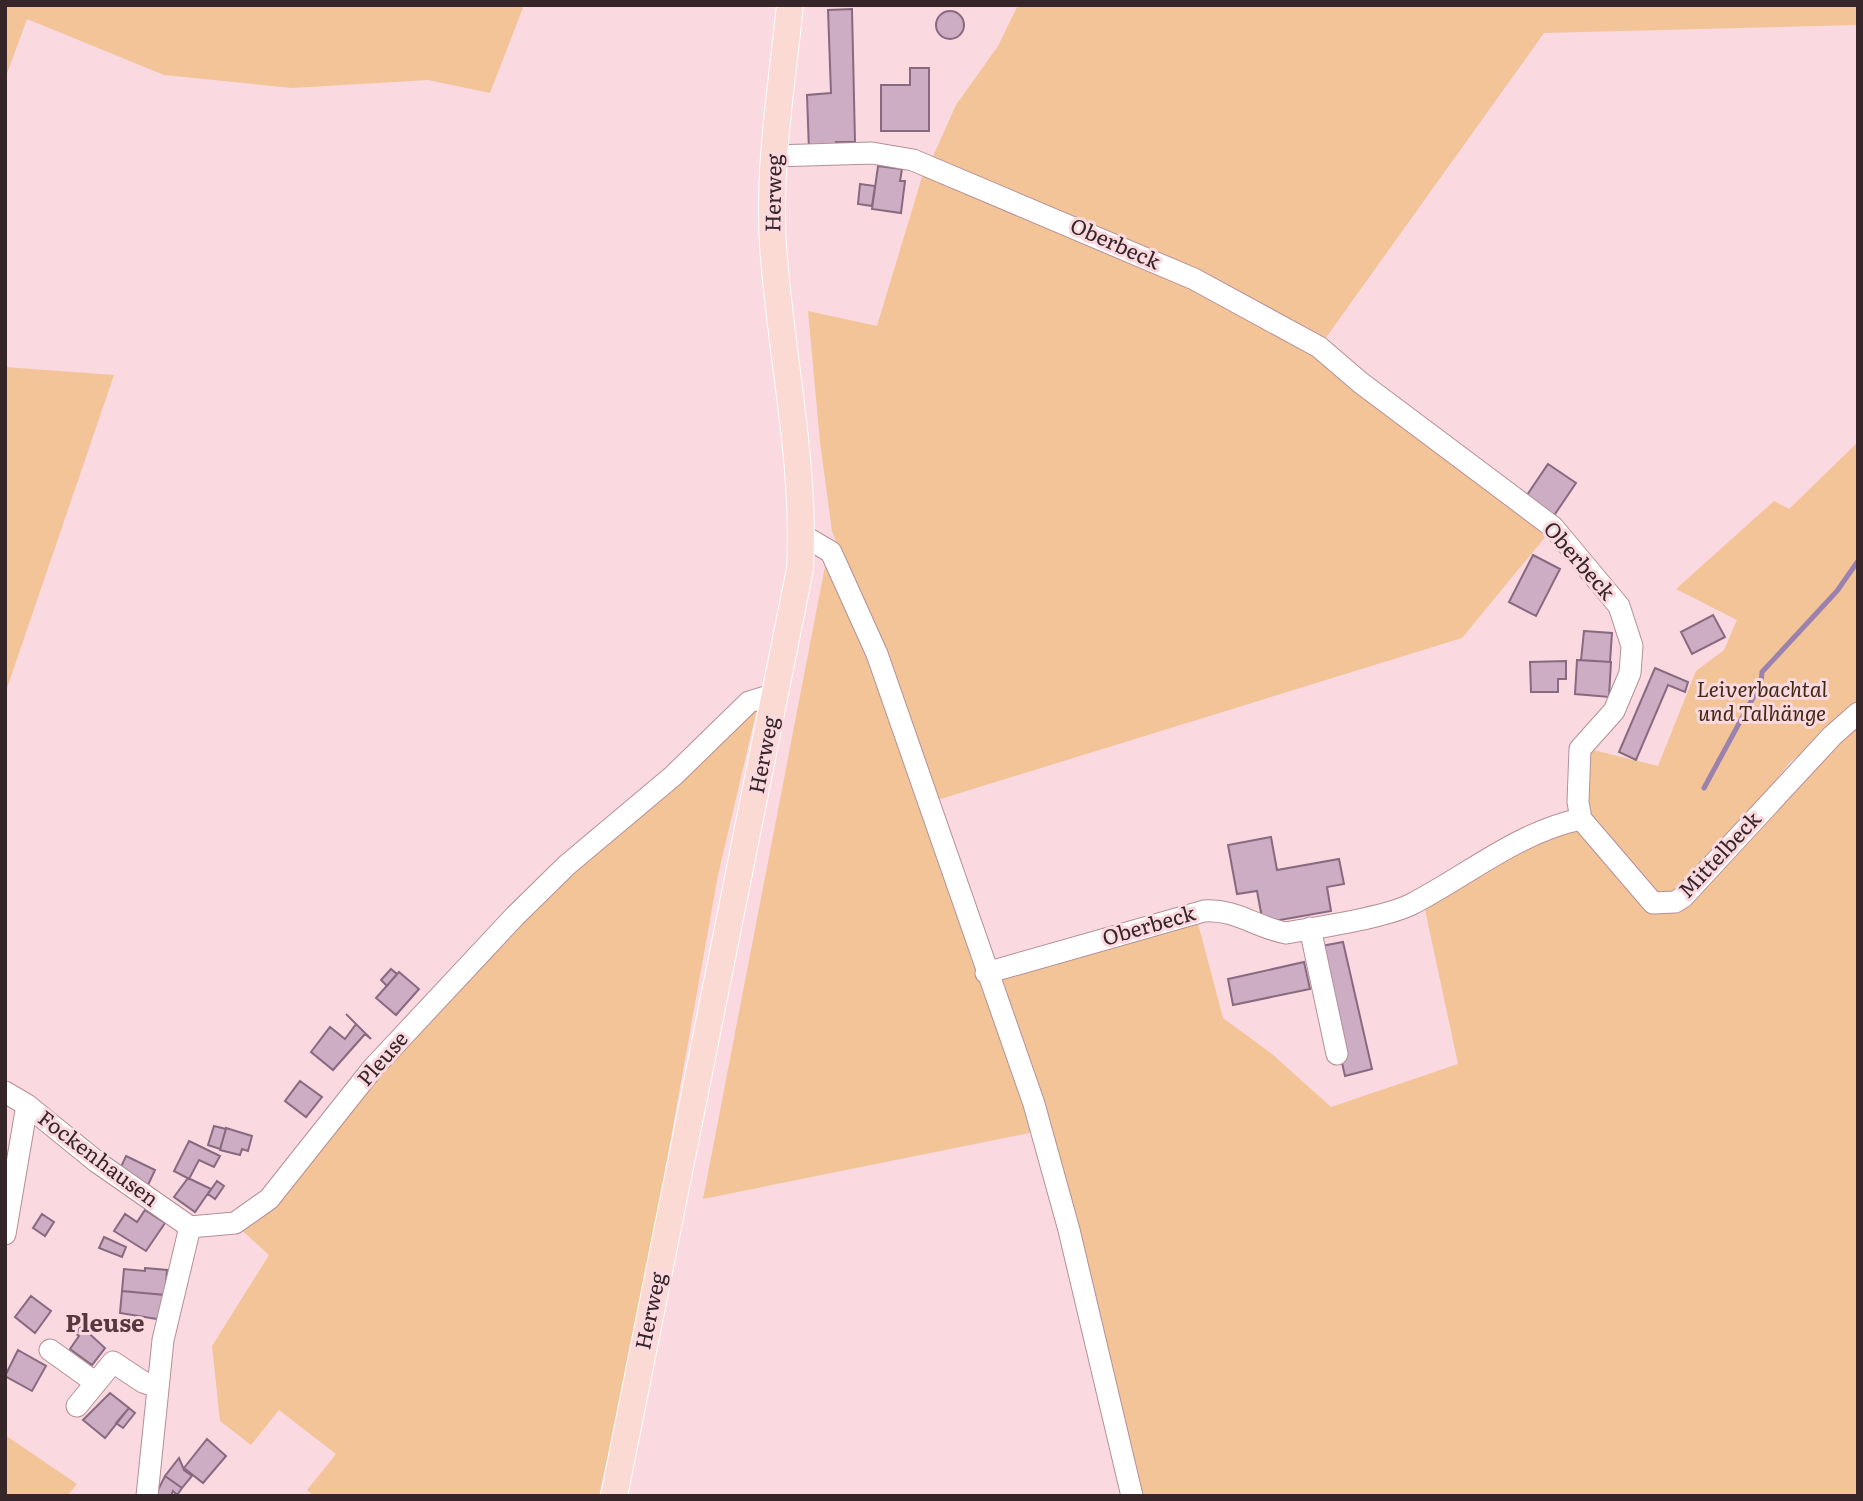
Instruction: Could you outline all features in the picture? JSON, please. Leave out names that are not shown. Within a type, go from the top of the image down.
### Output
[{"type":"main road","name":"Herweg","points":[[614,1496],[800,569],[802,535],[773,243],[774,156],[790,5]]},
{"type":"street","name":"Oberbeck","points":[[774,156],[872,153],[913,160],[1194,279],[1319,347],[1361,383],[1553,527],[1619,606],[1632,646],[1630,673],[1615,711],[1580,749],[1578,802],[1581,820],[1558,824],[1530,835],[1409,905],[1286,933],[1268,930],[1225,910],[1204,911],[986,973]]},
{"type":"street","points":[[802,535],[831,552],[873,645],[1050,1158],[1132,1496]]},
{"type":"street","name":"Pleuse","points":[[190,1227],[234,1223],[269,1199],[373,1068],[567,864],[673,775],[749,702],[776,694]]},
{"type":"street","name":"Mittelbeck","points":[[1581,820],[1653,903],[1675,902],[1684,897],[1832,736],[1858,713]]},
{"type":"street","points":[[1310,928],[1337,1054]]},
{"type":"street","name":"Fockenhausen","points":[[5,1092],[27,1105],[97,1162],[190,1227]]},
{"type":"street","points":[[5,1234],[27,1105]]},
{"type":"street","points":[[147,1496],[170,1304],[190,1227]]},
{"type":"street","points":[[51,1350],[96,1383]]},
{"type":"street","points":[[77,1406],[113,1362],[144,1382],[158,1387]]},
{"type":"green space","points":[[5,5],[524,5],[490,93],[428,80],[292,88],[164,75],[27,19],[5,79]]},
{"type":"green space","points":[[1018,5],[1858,5],[1858,25],[1544,33],[1320,346],[930,163],[956,105],[998,46]]},
{"type":"green space","points":[[925,167],[1252,311],[1551,530],[1462,638],[934,801],[832,531],[820,442],[808,311],[877,326]]},
{"type":"green space","points":[[5,367],[114,375],[5,694]]},
{"type":"green space","name":"Leiverbachtal und Talhänge","points":[[1858,442],[1858,707],[1789,763],[1738,832],[1858,716],[1858,1496],[1140,1496],[996,975],[1196,916],[1223,1018],[1272,1054],[1331,1107],[1458,1064],[1424,905],[1583,812],[1589,749],[1658,766],[1696,671],[1724,650],[1737,620],[1676,589],[1774,501],[1789,509]]},
{"type":"green space","points":[[826,561],[866,636],[1039,1131],[703,1199]]},
{"type":"green space","points":[[757,709],[718,875],[641,1306],[599,1496],[314,1496],[307,1490],[336,1454],[279,1410],[251,1445],[220,1421],[212,1346],[269,1255],[236,1225],[519,917]]},
{"type":"green space","points":[[5,1435],[77,1484],[67,1496],[5,1496]]},
{"type":"building","points":[[852,9],[855,142],[836,142],[837,150],[809,151],[807,95],[831,93],[828,10]]},
{"type":"building","points":[[950,11],[960,15],[964,25],[960,35],[950,39],[940,35],[936,25],[940,15]]},
{"type":"building","points":[[910,68],[929,68],[929,131],[881,131],[881,85],[910,85]]},
{"type":"building","points":[[878,166],[902,169],[900,181],[905,181],[901,213],[872,209]]},
{"type":"building","points":[[860,184],[875,186],[872,206],[858,204]]},
{"type":"building","points":[[1548,464],[1576,483],[1553,517],[1525,498]]},
{"type":"building","points":[[1533,555],[1560,569],[1536,616],[1509,602]]},
{"type":"building","points":[[1713,615],[1725,637],[1692,654],[1681,632]]},
{"type":"building","points":[[1584,631],[1612,633],[1610,662],[1581,660]]},
{"type":"building","points":[[1577,660],[1611,662],[1609,697],[1575,694]]},
{"type":"building","points":[[1566,661],[1566,679],[1558,679],[1558,692],[1531,692],[1530,662]]},
{"type":"building","points":[[1655,668],[1688,682],[1685,692],[1668,685],[1636,760],[1619,752]]},
{"type":"building","points":[[1271,837],[1277,870],[1339,859],[1344,884],[1327,887],[1331,911],[1263,923],[1257,891],[1237,894],[1228,845]]},
{"type":"building","points":[[1343,942],[1372,1069],[1345,1076],[1316,947]]},
{"type":"building","points":[[1304,962],[1310,989],[1233,1005],[1228,979]]},
{"type":"building","points":[[391,969],[397,974],[387,986],[381,980]]},
{"type":"building","points":[[399,972],[419,989],[396,1015],[376,998]]},
{"type":"building","points":[[356,1024],[371,1039],[365,1034],[333,1070],[311,1052],[330,1027],[345,1039]]},
{"type":"building","points":[[300,1081],[322,1097],[306,1117],[285,1101]]},
{"type":"building","points":[[214,1126],[226,1129],[220,1149],[208,1145]]},
{"type":"building","points":[[226,1128],[252,1136],[248,1151],[242,1149],[240,1155],[220,1150]]},
{"type":"building","points":[[189,1141],[220,1156],[214,1167],[199,1160],[189,1179],[174,1171]]},
{"type":"building","points":[[126,1156],[155,1170],[148,1185],[120,1169]]},
{"type":"building","points":[[188,1178],[211,1189],[195,1212],[174,1197]]},
{"type":"building","points":[[217,1181],[224,1186],[215,1199],[208,1194]]},
{"type":"building","points":[[145,1210],[165,1223],[146,1251],[114,1231],[125,1214],[137,1222]]},
{"type":"building","points":[[42,1214],[54,1222],[45,1236],[33,1228]]},
{"type":"building","points":[[104,1237],[126,1247],[122,1257],[99,1248]]},
{"type":"building","points":[[145,1268],[167,1270],[165,1295],[122,1291],[124,1269],[145,1271]]},
{"type":"building","points":[[122,1291],[165,1295],[163,1320],[120,1313]]},
{"type":"building","points":[[31,1296],[51,1311],[35,1333],[15,1317]]},
{"type":"building","points":[[81,1326],[105,1348],[92,1365],[70,1349],[79,1336],[76,1334]]},
{"type":"building","points":[[18,1350],[46,1366],[32,1391],[5,1376]]},
{"type":"building","points":[[110,1393],[129,1408],[105,1438],[83,1420]]},
{"type":"building","points":[[129,1408],[135,1413],[123,1428],[116,1423]]},
{"type":"building","points":[[207,1439],[226,1456],[203,1483],[184,1468]]},
{"type":"building","points":[[179,1458],[184,1470],[192,1476],[182,1488],[165,1476]]},
{"type":"building","points":[[165,1476],[182,1488],[177,1495],[173,1491],[171,1496],[155,1496]]},
{"type":"waterway","points":[[1704,788],[1761,683],[1762,672],[1837,591],[1858,561]]},
{"type":"district","name":"Pleuse","points":[[105,1324]]}]
